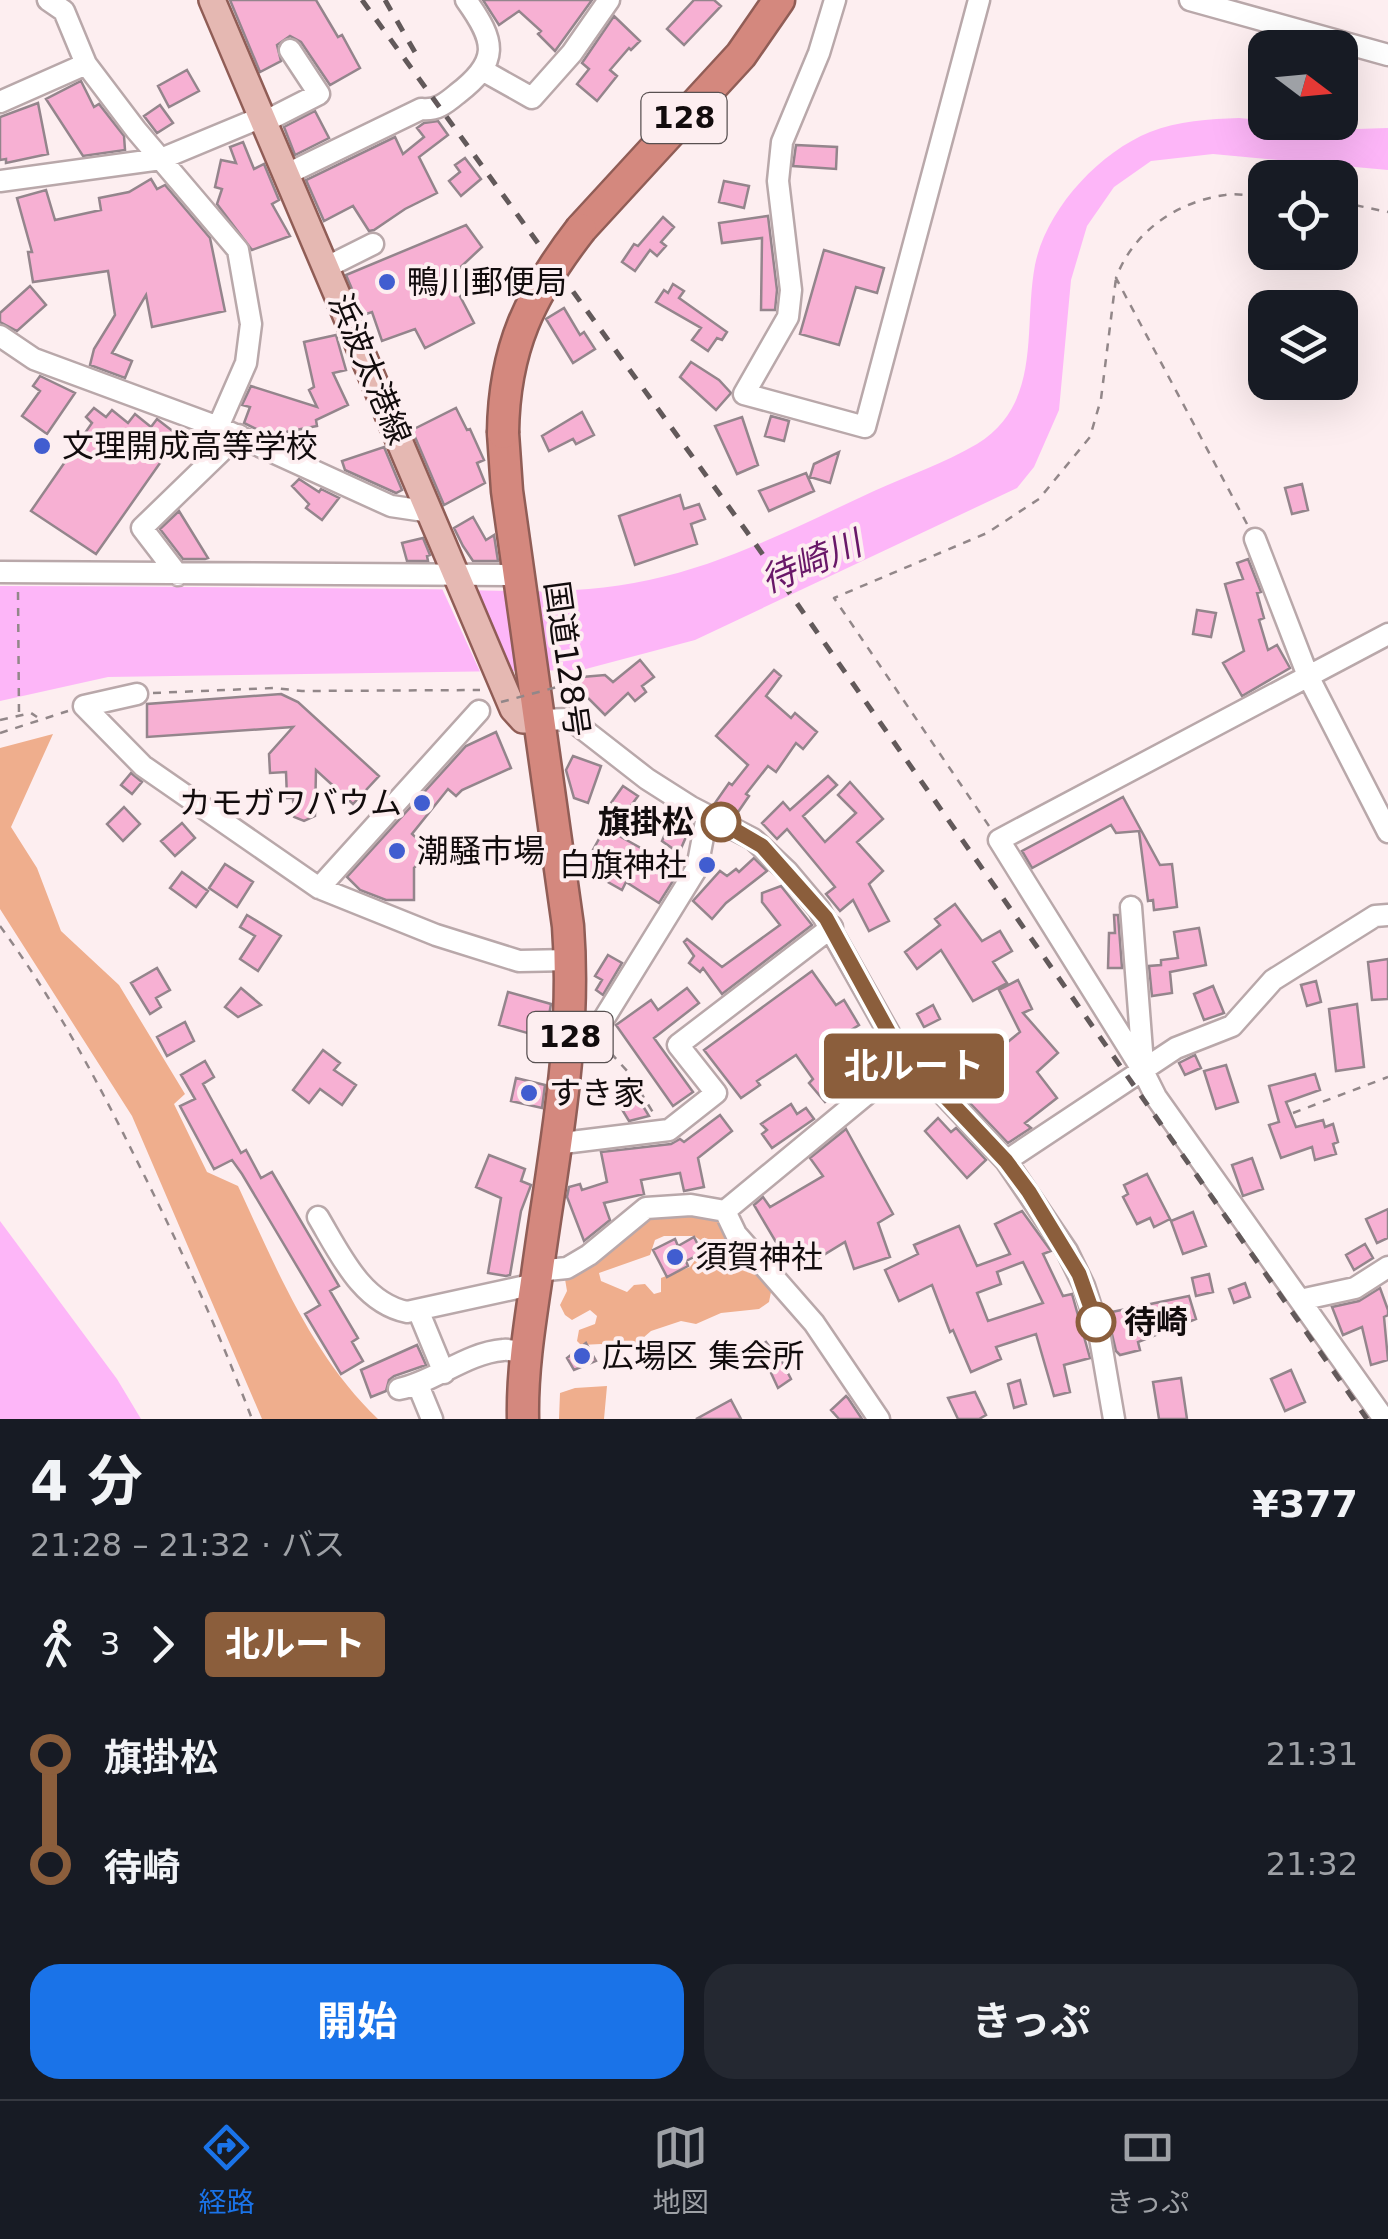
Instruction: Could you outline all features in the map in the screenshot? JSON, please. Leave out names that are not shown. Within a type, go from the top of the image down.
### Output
[{"type":"highway","name":"国道128号","points":[[523,1419],[526,1353],[568,1056],[570,960],[542,720],[525,690],[520,582],[503,433],[507,378],[522,324],[540,287],[582,229],[742,55],[779,0]]},
{"type":"main road","name":"浜波太港線","points":[[212,0],[462,584],[525,690]]},
{"type":"street","points":[[48,0],[64,11],[86,64],[238,250],[251,324],[246,363],[228,431],[142,528],[178,575]]},
{"type":"street","points":[[287,174],[421,109],[438,108],[484,71],[490,52],[488,37],[466,0]]},
{"type":"street","points":[[484,71],[532,98],[572,54],[610,0]]},
{"type":"street","points":[[835,0],[819,53],[782,142],[778,182],[792,290],[788,317],[744,394],[865,426],[979,0]]},
{"type":"street","points":[[1194,0],[1388,54]]},
{"type":"street","points":[[0,180],[160,159],[318,94],[290,50]]},
{"type":"street","points":[[0,102],[86,64]]},
{"type":"street","points":[[326,266],[373,244]]},
{"type":"street","points":[[0,336],[34,359],[228,431],[391,506],[431,512]]},
{"type":"street","points":[[1254,539],[1308,676],[1388,832]]},
{"type":"street","points":[[9,579],[178,575],[462,584],[520,582]]},
{"type":"street","points":[[1384,1419],[1156,1098],[999,840],[1388,634]]},
{"type":"street","points":[[84,706],[137,694]]},
{"type":"street","points":[[84,706],[143,766],[319,888],[436,935],[519,961],[570,960]]},
{"type":"street","points":[[319,888],[479,711]]},
{"type":"street","points":[[542,720],[570,718],[647,780],[707,816],[743,832],[797,882],[832,927],[884,1026],[908,1060],[1006,1161],[1054,1231],[1084,1286],[1099,1332],[1114,1419]]},
{"type":"street","points":[[600,1025],[696,868],[707,816]]},
{"type":"street","points":[[1131,907],[1143,1071]]},
{"type":"street","points":[[1006,1161],[1176,1048],[1232,1026],[1273,980],[1376,916],[1388,915]]},
{"type":"street","points":[[555,1144],[669,1130],[716,1093],[678,1044],[832,927]]},
{"type":"street","points":[[318,1217],[354,1277],[390,1309],[418,1310],[566,1268],[646,1208],[691,1205],[725,1211],[908,1060]]},
{"type":"street","points":[[725,1211],[736,1234],[814,1323],[879,1419]]},
{"type":"street","points":[[1300,1300],[1355,1288],[1388,1267]]},
{"type":"street","points":[[418,1310],[444,1372]]},
{"type":"street","points":[[432,1419],[408,1387],[502,1350],[526,1353]]},
{"type":"path","points":[[999,840],[834,598],[987,534],[1039,499],[1090,437],[1100,398],[1116,278],[1123,259],[1146,229],[1179,209],[1226,194],[1248,195]]},
{"type":"path","points":[[1358,206],[1388,212]]},
{"type":"path","points":[[1116,278],[1254,539]]},
{"type":"path","points":[[9,579],[19,716]]},
{"type":"path","points":[[137,694],[274,688],[525,690]]},
{"type":"path","points":[[0,733],[84,706]]},
{"type":"path","points":[[0,720],[31,713],[39,719]]},
{"type":"path","points":[[0,926],[65,1024],[129,1144],[222,1340],[252,1419]]},
{"type":"path","points":[[600,1025],[602,1047],[628,1072],[663,1132]]},
{"type":"path","points":[[1294,1113],[1388,1077]]},
{"type":"shaded area","points":[[53,734],[11,827],[37,868],[61,931],[119,985],[185,1094],[174,1104],[207,1172],[238,1186],[315,1339],[334,1368],[378,1419],[262,1419],[132,1116],[0,909],[0,748]]},
{"type":"shaded area","points":[[657,1212],[711,1215],[723,1222],[738,1261],[766,1282],[771,1292],[769,1302],[759,1309],[721,1313],[696,1324],[681,1321],[651,1331],[623,1350],[601,1344],[581,1345],[577,1341],[579,1330],[595,1324],[597,1316],[590,1310],[572,1320],[560,1305],[567,1291],[565,1279]],"holes":[[[664,1236],[694,1236],[704,1248],[690,1267],[661,1278],[661,1292],[654,1294],[645,1284],[634,1285],[627,1292],[601,1281],[599,1273],[650,1255],[655,1240]]]},
{"type":"shaded area","points":[[607,1386],[604,1419],[559,1419],[560,1393]]},
{"type":"water","name":"待崎川","points":[[1248,119],[1248,140],[1358,140],[1358,129],[1388,128],[1388,170],[1358,167],[1358,160],[1279,160],[1213,154],[1151,161],[1114,187],[1087,226],[1071,280],[1059,410],[1034,467],[1017,488],[695,640],[582,670],[108,677],[0,701],[0,586],[529,591],[619,586],[679,573],[736,553],[952,457],[998,427],[1012,408],[1026,363],[1035,265],[1050,224],[1063,204],[1094,169],[1131,141],[1161,128],[1205,120]]},
{"type":"water","points":[[0,1221],[117,1379],[141,1419],[0,1419]]},
{"type":"pier","points":[[440,584],[474,585],[515,676],[482,676]]},
{"type":"building","points":[[230,0],[316,0],[360,68],[330,85],[301,42],[290,36],[277,45],[281,61],[260,72]]},
{"type":"building","points":[[483,0],[592,0],[555,51],[519,11],[499,25]]},
{"type":"building","points":[[694,0],[714,0],[721,6],[684,45],[667,29]]},
{"type":"building","points":[[614,16],[640,41],[610,70],[617,76],[597,101],[577,84],[589,69],[582,63]]},
{"type":"building","points":[[187,70],[199,91],[169,107],[158,86]]},
{"type":"building","points":[[81,81],[94,107],[99,104],[124,136],[125,150],[83,156],[46,99]]},
{"type":"building","points":[[38,103],[48,154],[6,163],[6,159],[0,160],[0,117]]},
{"type":"building","points":[[160,105],[173,123],[157,133],[144,116]]},
{"type":"building","points":[[315,111],[329,138],[295,155],[284,127]]},
{"type":"building","points":[[438,121],[448,135],[419,157],[437,193],[374,230],[369,231],[353,206],[324,221],[306,180],[395,137],[403,154],[424,137],[417,128]]},
{"type":"building","points":[[243,142],[254,169],[264,164],[279,200],[272,204],[290,236],[252,250],[217,204],[222,189],[215,187],[221,160],[236,163],[230,147]]},
{"type":"building","points":[[796,145],[837,147],[836,169],[793,166]]},
{"type":"building","points":[[465,158],[481,179],[461,196],[449,181],[460,172],[455,165]]},
{"type":"building","points":[[151,179],[157,189],[165,185],[210,238],[225,311],[152,327],[146,295],[112,353],[132,361],[125,378],[90,365],[94,349],[115,315],[108,271],[33,282],[28,252],[32,252],[17,198],[46,190],[55,220],[101,210],[99,198],[129,192]]},
{"type":"building","points":[[724,181],[749,186],[744,208],[719,202]]},
{"type":"building","points":[[768,216],[777,290],[775,310],[761,310],[762,238],[722,243],[719,223]]},
{"type":"building","points":[[663,217],[674,227],[661,242],[666,246],[657,256],[650,250],[635,271],[622,262],[634,244],[638,246]]},
{"type":"building","points":[[466,225],[482,247],[450,277],[474,323],[425,348],[415,329],[382,341],[372,312],[363,315],[346,275]]},
{"type":"building","points":[[824,250],[884,268],[877,293],[856,287],[839,345],[800,334]]},
{"type":"building","points":[[673,284],[684,291],[679,298],[727,332],[708,351],[692,340],[701,328],[656,302]]},
{"type":"building","points":[[30,286],[46,305],[17,331],[0,322],[0,313]]},
{"type":"building","points":[[564,308],[580,335],[584,332],[595,349],[573,363],[546,319]]},
{"type":"building","points":[[336,335],[346,370],[333,373],[348,405],[316,420],[317,426],[273,437],[244,423],[250,407],[242,405],[251,386],[317,407],[309,390],[314,387],[304,342]]},
{"type":"building","points":[[691,362],[731,393],[716,410],[680,377]]},
{"type":"building","points":[[40,376],[75,393],[47,434],[22,416],[40,391],[33,386]]},
{"type":"building","points":[[94,408],[106,417],[112,410],[128,423],[135,414],[151,427],[157,419],[179,436],[96,554],[31,511],[92,423],[86,417]]},
{"type":"building","points":[[456,408],[484,460],[477,463],[485,483],[444,505],[412,430]]},
{"type":"building","points":[[582,412],[594,435],[576,444],[573,439],[549,451],[542,436]]},
{"type":"building","points":[[771,416],[789,421],[784,441],[765,436]]},
{"type":"building","points":[[742,417],[758,465],[737,474],[715,426]]},
{"type":"building","points":[[384,447],[402,490],[396,493],[345,470],[342,461]]},
{"type":"building","points":[[839,452],[830,483],[810,477],[814,464]]},
{"type":"building","points":[[806,473],[814,491],[769,511],[759,491]]},
{"type":"building","points":[[299,479],[319,492],[321,489],[339,498],[322,520],[306,508],[309,504],[292,486]]},
{"type":"building","points":[[1302,484],[1308,510],[1292,514],[1285,488]]},
{"type":"building","points":[[680,495],[684,509],[699,504],[705,519],[691,524],[697,544],[635,565],[619,516]]},
{"type":"building","points":[[179,511],[208,558],[183,559],[160,529]]},
{"type":"building","points":[[473,517],[486,540],[494,535],[498,561],[473,561],[463,546],[454,528]]},
{"type":"building","points":[[423,538],[430,555],[428,561],[407,561],[402,543]]},
{"type":"building","points":[[1248,559],[1261,592],[1257,593],[1264,618],[1259,620],[1268,650],[1277,645],[1290,668],[1242,696],[1223,663],[1244,651],[1225,584],[1243,579],[1237,563]]},
{"type":"building","points":[[1197,610],[1216,613],[1211,637],[1193,634]]},
{"type":"building","points":[[640,660],[654,677],[642,686],[646,692],[635,701],[628,693],[605,715],[575,685],[582,677],[605,675],[613,682]]},
{"type":"building","points":[[774,670],[781,676],[766,696],[791,718],[795,713],[817,732],[803,749],[796,743],[776,772],[768,766],[746,794],[749,796],[736,815],[715,803],[748,765],[716,736]]},
{"type":"building","points":[[281,694],[298,702],[379,776],[353,804],[316,770],[315,816],[304,821],[294,817],[293,798],[287,798],[286,772],[270,773],[269,754],[293,727],[147,737],[147,704]]},
{"type":"building","points":[[496,732],[511,768],[456,796],[448,789],[412,834],[430,851],[414,868],[414,900],[386,900],[360,890],[347,877],[466,746]]},
{"type":"building","points":[[573,756],[601,766],[588,803],[574,798],[566,770]]},
{"type":"building","points":[[131,773],[142,782],[132,794],[121,785]]},
{"type":"building","points":[[828,776],[837,785],[803,816],[825,842],[856,813],[838,795],[850,782],[883,819],[857,842],[883,871],[869,884],[889,921],[869,931],[853,900],[840,911],[826,894],[835,887],[787,829],[777,839],[762,823],[783,802],[790,810]]},
{"type":"building","points":[[623,786],[638,796],[625,814],[611,803]]},
{"type":"building","points":[[1123,797],[1160,865],[1172,864],[1177,907],[1154,910],[1153,900],[1148,901],[1139,831],[1116,833],[1111,825],[1032,868],[1022,851]]},
{"type":"building","points":[[124,807],[140,824],[123,841],[107,824]]},
{"type":"building","points":[[674,813],[692,823],[679,853],[662,841]]},
{"type":"building","points":[[182,823],[195,838],[175,856],[161,841]]},
{"type":"building","points":[[605,828],[680,870],[659,903],[626,882],[622,890],[583,868]]},
{"type":"building","points":[[754,858],[767,871],[712,919],[693,901],[720,871],[727,876],[736,869],[739,872]]},
{"type":"building","points":[[225,864],[253,882],[237,907],[209,888]]},
{"type":"building","points":[[182,872],[208,891],[196,907],[170,888]]},
{"type":"building","points":[[781,886],[812,925],[722,994],[703,968],[700,972],[689,963],[694,956],[684,942],[687,939],[722,967],[780,925],[762,902],[762,893]]},
{"type":"building","points":[[955,904],[982,941],[1000,931],[1012,951],[993,962],[1007,983],[973,1001],[941,950],[917,969],[905,952],[940,925],[935,919]]},
{"type":"building","points":[[247,915],[281,936],[258,971],[240,959],[255,936],[240,927]]},
{"type":"building","points":[[1114,915],[1118,915],[1122,968],[1108,968],[1109,933],[1115,933]]},
{"type":"building","points":[[1199,928],[1206,965],[1170,972],[1172,993],[1152,996],[1149,966],[1178,958],[1174,932]]},
{"type":"building","points":[[608,955],[622,963],[603,995],[596,990],[602,980],[595,976]]},
{"type":"building","points":[[1388,959],[1388,999],[1372,1000],[1368,962]]},
{"type":"building","points":[[157,968],[170,990],[156,998],[161,1007],[150,1014],[131,983]]},
{"type":"building","points":[[812,971],[836,1005],[844,1000],[859,1025],[824,1047],[828,1053],[823,1057],[846,1083],[825,1102],[809,1083],[813,1079],[796,1055],[757,1081],[760,1085],[741,1098],[704,1050]]},
{"type":"building","points":[[1018,980],[1032,1009],[1023,1013],[1058,1053],[1037,1072],[1057,1098],[1025,1123],[1031,1128],[1008,1143],[970,1103],[991,1085],[968,1060],[949,1081],[929,1059],[952,1034],[973,1054],[992,1034],[1004,1045],[1020,1032],[999,990]]},
{"type":"building","points":[[1316,981],[1321,1002],[1307,1006],[1301,985]]},
{"type":"building","points":[[1213,986],[1224,1013],[1204,1020],[1194,994]]},
{"type":"building","points":[[241,988],[261,1005],[238,1017],[225,1007]]},
{"type":"building","points":[[687,988],[699,1003],[654,1038],[693,1092],[673,1106],[616,1025],[651,1000],[658,1010]]},
{"type":"building","points":[[508,992],[551,1004],[545,1038],[499,1025]]},
{"type":"building","points":[[1357,1004],[1364,1067],[1336,1071],[1329,1009]]},
{"type":"building","points":[[933,1005],[940,1019],[924,1027],[917,1014]]},
{"type":"building","points":[[185,1022],[194,1041],[167,1056],[157,1037]]},
{"type":"building","points":[[878,1041],[890,1057],[880,1065],[867,1050]]},
{"type":"building","points":[[323,1050],[340,1063],[334,1070],[356,1085],[342,1105],[320,1089],[309,1103],[293,1090]]},
{"type":"building","points":[[1195,1055],[1201,1068],[1185,1075],[1179,1063]]},
{"type":"building","points":[[205,1061],[214,1077],[203,1084],[241,1153],[246,1150],[261,1178],[272,1172],[339,1286],[330,1291],[358,1338],[352,1342],[363,1361],[341,1374],[305,1314],[320,1305],[242,1174],[232,1160],[214,1169],[180,1106],[195,1099],[181,1075]]},
{"type":"building","points":[[1226,1065],[1238,1102],[1216,1109],[1204,1071]]},
{"type":"building","points":[[1315,1074],[1320,1090],[1286,1102],[1296,1127],[1323,1120],[1325,1127],[1333,1124],[1338,1142],[1333,1144],[1336,1154],[1315,1160],[1312,1147],[1281,1158],[1269,1125],[1279,1122],[1269,1086]]},
{"type":"building","name":"すき家","points":[[516,1078],[545,1085],[542,1108],[511,1101]]},
{"type":"building","points":[[632,1088],[649,1116],[629,1121],[615,1098]]},
{"type":"building","points":[[791,1104],[797,1114],[806,1108],[814,1119],[772,1148],[762,1134],[767,1130],[761,1124]]},
{"type":"building","points":[[720,1115],[732,1131],[698,1158],[704,1187],[684,1191],[680,1173],[641,1180],[644,1194],[604,1203],[610,1220],[584,1241],[567,1197],[569,1187],[580,1184],[582,1190],[607,1182],[601,1152],[671,1144],[680,1139],[684,1142]]},
{"type":"building","points":[[938,1118],[951,1132],[956,1128],[986,1160],[967,1178],[925,1131]]},
{"type":"building","points":[[846,1129],[893,1214],[878,1223],[890,1257],[854,1269],[845,1242],[817,1259],[812,1251],[789,1264],[754,1205],[763,1197],[770,1207],[823,1176],[810,1158]]},
{"type":"building","points":[[489,1155],[525,1169],[521,1181],[531,1185],[521,1211],[510,1275],[506,1276],[488,1273],[501,1198],[476,1187]]},
{"type":"building","points":[[1252,1158],[1263,1189],[1243,1196],[1232,1165]]},
{"type":"building","points":[[1147,1174],[1170,1219],[1154,1227],[1150,1218],[1137,1224],[1123,1197],[1128,1194],[1124,1185]]},
{"type":"building","points":[[1388,1209],[1388,1238],[1377,1243],[1366,1219]]},
{"type":"building","points":[[1022,1211],[1051,1251],[1043,1254],[1063,1296],[1072,1294],[1090,1358],[1064,1365],[1070,1392],[1054,1396],[1036,1334],[996,1347],[1001,1359],[971,1372],[932,1285],[899,1301],[885,1270],[918,1254],[914,1245],[959,1226],[977,1266],[1010,1254],[995,1224]],"holes":[[[1023,1262],[1043,1303],[988,1321],[977,1293],[1001,1284],[997,1272]]]},
{"type":"building","points":[[1193,1212],[1206,1246],[1183,1254],[1171,1221]]},
{"type":"building","name":"須賀神社","points":[[694,1237],[702,1253],[667,1277],[653,1250],[675,1239],[678,1246]]},
{"type":"building","points":[[1365,1244],[1373,1258],[1354,1270],[1346,1255]]},
{"type":"building","points":[[1209,1274],[1213,1292],[1196,1296],[1192,1278]]},
{"type":"building","points":[[1245,1283],[1250,1297],[1234,1303],[1229,1289]]},
{"type":"building","points":[[1380,1288],[1388,1310],[1384,1317],[1388,1360],[1371,1365],[1362,1327],[1343,1335],[1332,1307],[1359,1301]]},
{"type":"building","points":[[1189,1296],[1196,1319],[1138,1342],[1140,1350],[1120,1355],[1116,1351],[1107,1313]]},
{"type":"building","points":[[766,1342],[772,1350],[775,1348],[791,1379],[778,1388],[759,1347]]},
{"type":"building","name":"広場区 集会所","points":[[586,1343],[596,1361],[574,1370],[567,1358]]},
{"type":"building","points":[[417,1345],[426,1365],[394,1376],[386,1391],[371,1397],[361,1370]]},
{"type":"building","points":[[1291,1370],[1305,1402],[1285,1411],[1271,1379]]},
{"type":"building","points":[[1181,1378],[1187,1419],[1159,1419],[1153,1382]]},
{"type":"building","points":[[1020,1380],[1026,1404],[1014,1408],[1008,1384]]},
{"type":"building","points":[[975,1392],[986,1415],[958,1419],[948,1398]]},
{"type":"building","points":[[846,1396],[862,1419],[839,1419],[831,1410]]},
{"type":"building","points":[[731,1400],[741,1419],[696,1419]]},
{"type":"railway","points":[[362,0],[747,532],[1367,1419]]},
{"type":"railway","points":[[385,0],[420,61]]},
{"type":"bus line","name":"北ルート","points":[[721,822],[762,846],[826,918],[894,1042],[1006,1161],[1029,1192],[1079,1274],[1096,1322]]},
{"type":"place","name":"鴨川郵便局","points":[[387,282]]},
{"type":"place","name":"文理開成高等学校","points":[[42,446]]},
{"type":"place","name":"カモガワバウム","points":[[422,803]]},
{"type":"place","name":"旗掛松","points":[[721,822]]},
{"type":"place","name":"潮騒市場","points":[[397,851]]},
{"type":"place","name":"白旗神社","points":[[707,865]]},
{"type":"place","name":"すき家","points":[[529,1093]]},
{"type":"place","name":"須賀神社","points":[[675,1257]]},
{"type":"place","name":"待崎","points":[[1096,1322]]},
{"type":"place","name":"広場区 集会所","points":[[582,1356]]}]
